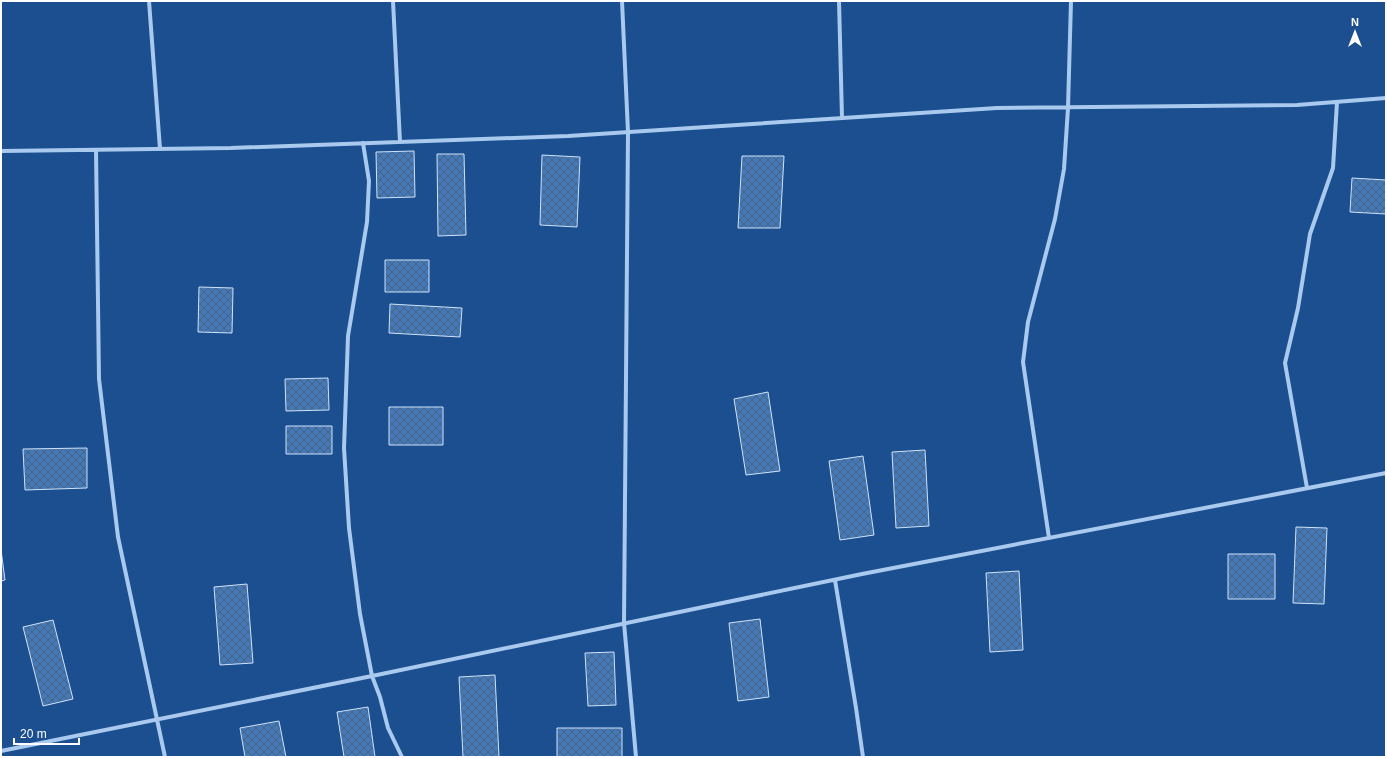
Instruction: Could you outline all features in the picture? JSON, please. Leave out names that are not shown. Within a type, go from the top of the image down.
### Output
[{"type":"street","points":[[149,1],[160,149]]},
{"type":"street","points":[[393,1],[400,142]]},
{"type":"street","points":[[622,1],[628,132],[624,623],[636,757]]},
{"type":"street","points":[[839,1],[842,118]]},
{"type":"street","points":[[1049,538],[1023,362],[1028,322],[1055,219],[1064,169],[1068,108],[1071,1]]},
{"type":"street","points":[[1,151],[231,148],[568,136],[997,108],[1297,105],[1386,98]]},
{"type":"street","points":[[1307,488],[1285,363],[1298,308],[1310,234],[1333,168],[1337,102]]},
{"type":"street","points":[[363,143],[369,181],[367,222],[348,336],[344,448],[350,536],[360,614],[372,676],[380,697],[388,728],[402,757]]},
{"type":"street","points":[[96,150],[100,379],[118,537],[166,757]]},
{"type":"street","points":[[1,751],[835,580],[1386,473]]},
{"type":"street","points":[[835,580],[863,757]]},
{"type":"building","points":[[414,151],[415,197],[377,198],[376,152]]},
{"type":"building","points":[[437,154],[464,154],[466,235],[438,236]]},
{"type":"building","points":[[542,155],[580,157],[577,227],[540,225]]},
{"type":"building","points":[[742,156],[784,156],[780,228],[738,228]]},
{"type":"building","points":[[1352,178],[1386,180],[1386,214],[1350,212]]},
{"type":"building","points":[[385,260],[429,260],[429,292],[385,292]]},
{"type":"building","points":[[199,287],[233,288],[232,333],[198,332]]},
{"type":"building","points":[[390,304],[462,308],[460,337],[389,333]]},
{"type":"building","points":[[328,378],[329,410],[286,411],[285,379]]},
{"type":"building","points":[[768,392],[780,471],[746,475],[734,399]]},
{"type":"building","points":[[389,407],[443,407],[443,445],[389,445]]},
{"type":"building","points":[[286,426],[332,426],[332,454],[286,454]]},
{"type":"building","points":[[87,448],[87,488],[25,490],[23,449]]},
{"type":"building","points":[[925,450],[929,526],[896,528],[892,452]]},
{"type":"building","points":[[863,456],[874,535],[840,540],[829,461]]},
{"type":"building","points":[[1296,527],[1327,528],[1324,604],[1293,603]]},
{"type":"building","points":[[1,550],[5,580],[1,581]]},
{"type":"building","points":[[1228,554],[1275,554],[1275,599],[1228,599]]},
{"type":"building","points":[[1019,571],[1023,650],[990,652],[986,573]]},
{"type":"building","points":[[247,584],[253,663],[220,665],[214,587]]},
{"type":"building","points":[[760,619],[769,697],[738,701],[729,623]]},
{"type":"building","points":[[53,620],[73,699],[43,706],[23,627]]},
{"type":"building","points":[[614,652],[616,705],[588,706],[585,653]]},
{"type":"building","points":[[495,675],[499,757],[463,757],[459,677]]},
{"type":"building","points":[[368,707],[375,757],[344,757],[337,712]]},
{"type":"building","points":[[279,721],[286,757],[245,757],[240,728]]},
{"type":"building","points":[[557,728],[622,728],[622,757],[557,757]]}]
